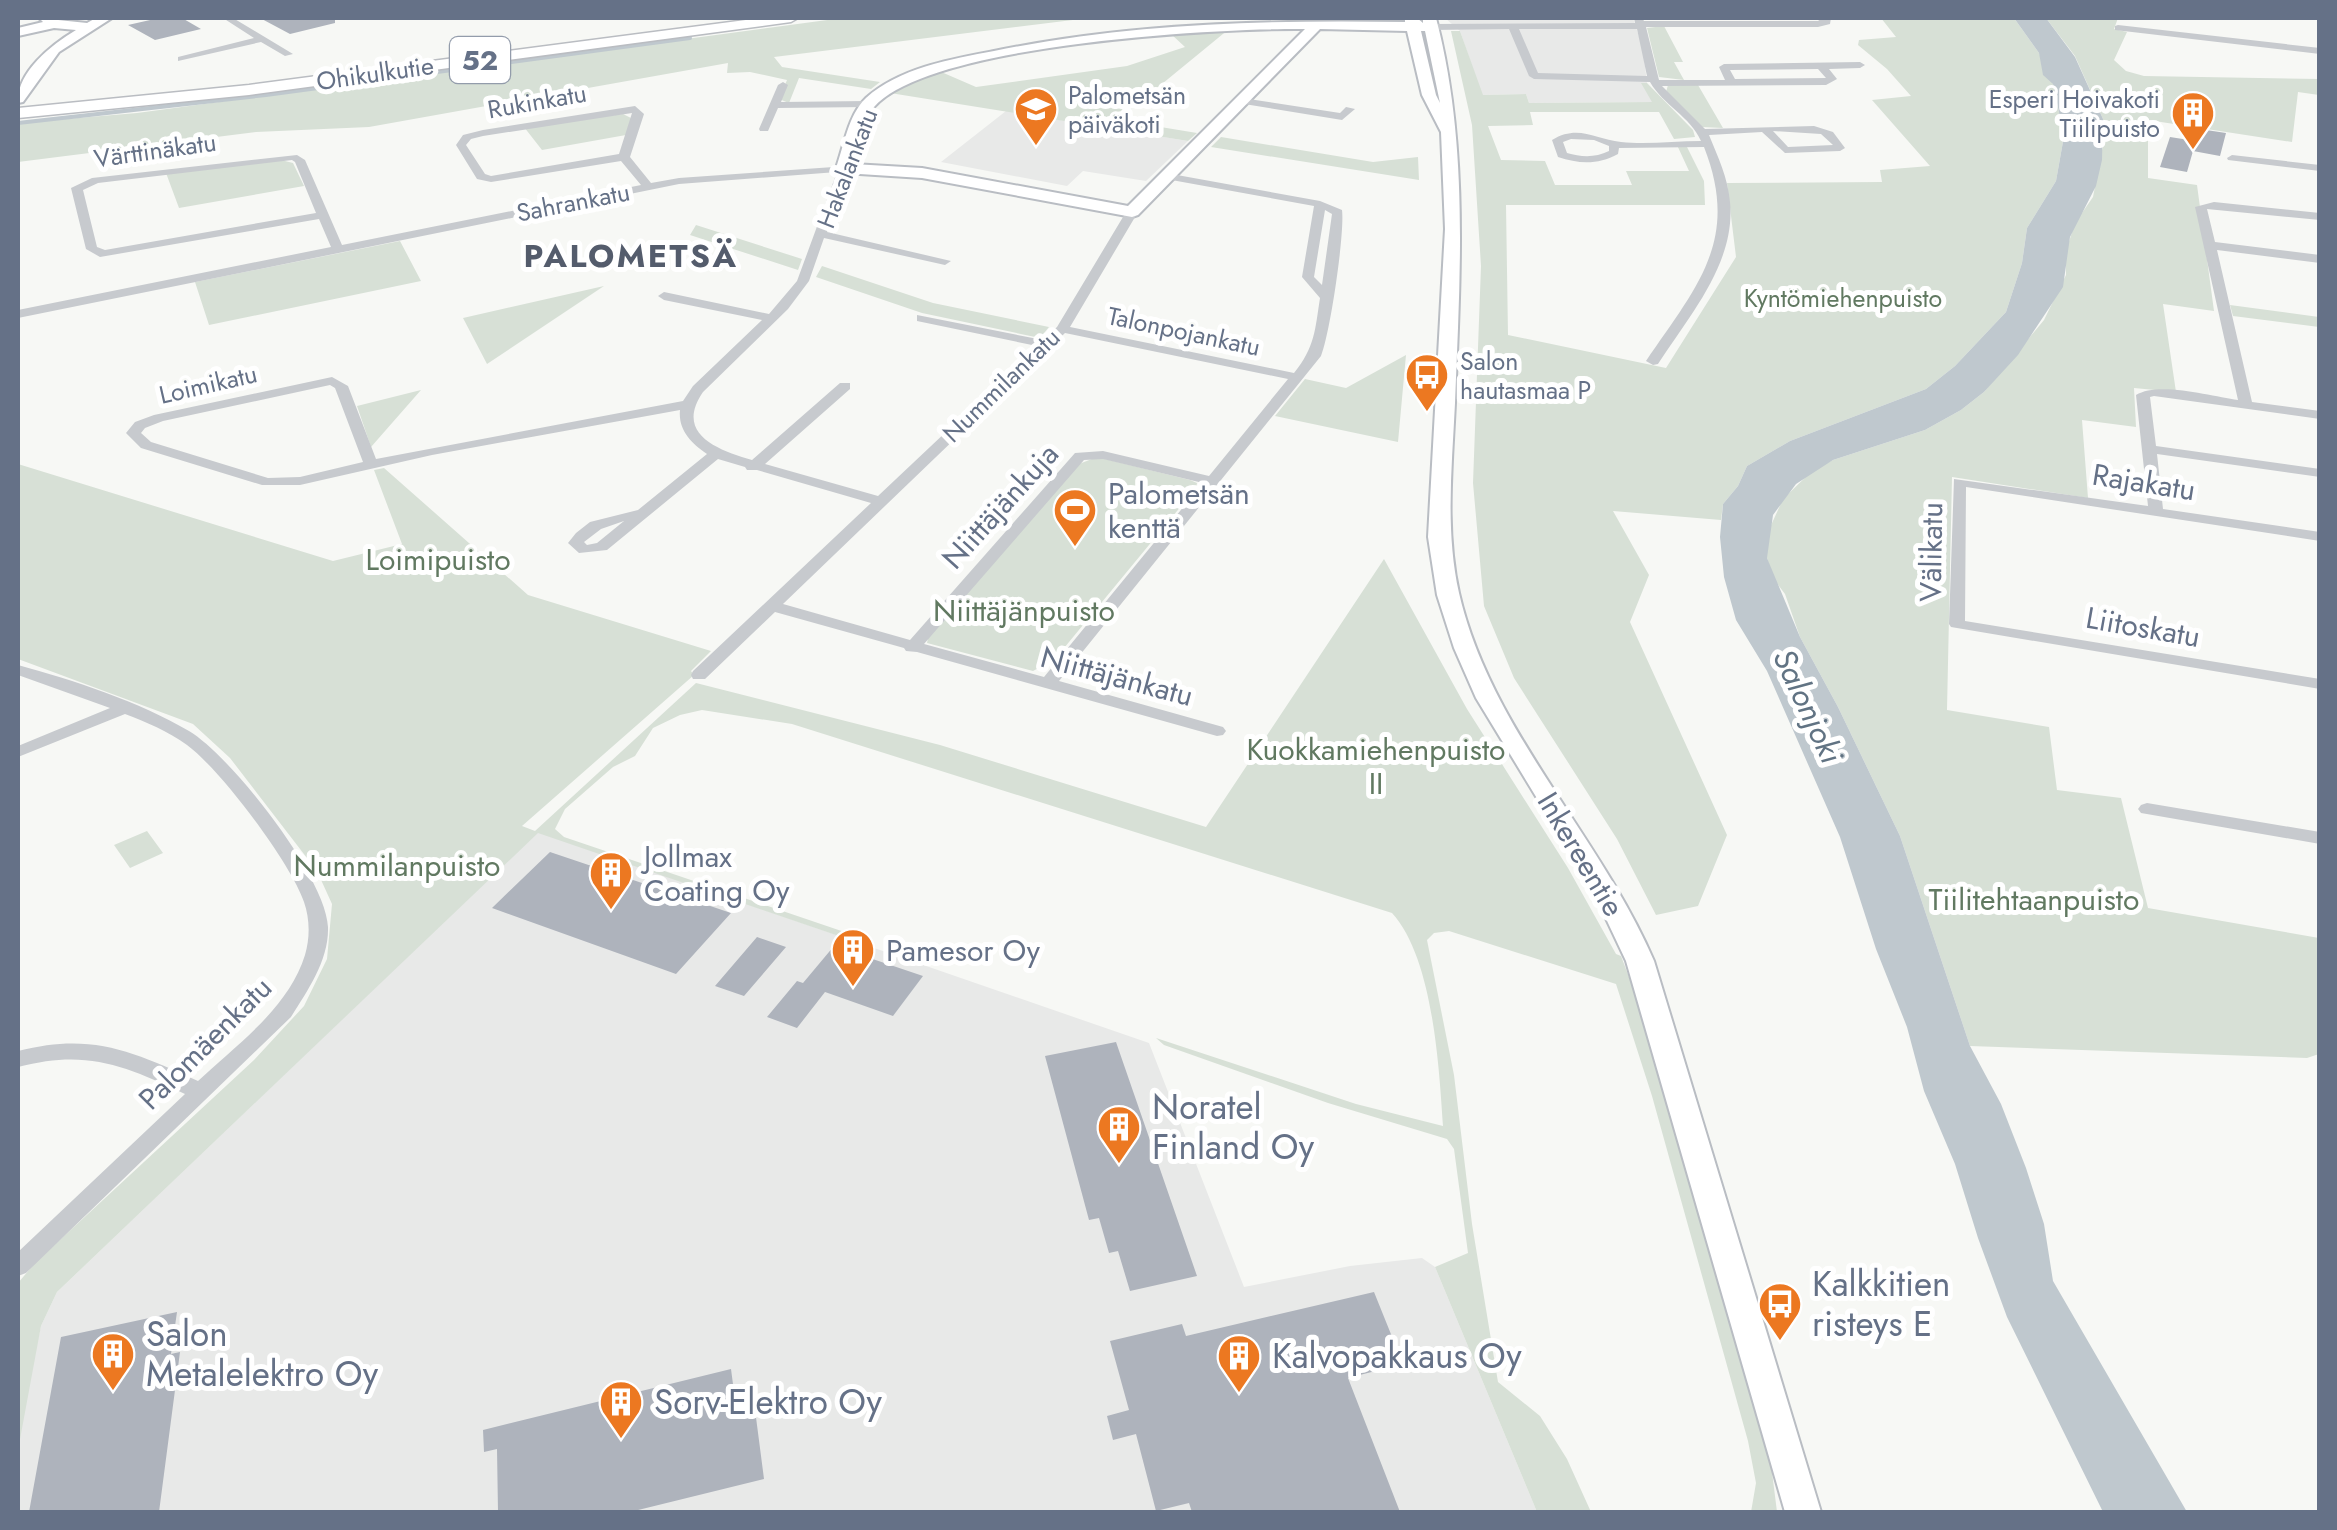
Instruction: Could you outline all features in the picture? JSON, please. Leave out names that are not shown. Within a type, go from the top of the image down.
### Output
[{"type":"main road","name":"Ohikulkutie","points":[[18,113],[249,90],[791,18]]},
{"type":"street","points":[[18,99],[54,49],[105,18]]},
{"type":"street","points":[[226,18],[288,54]]},
{"type":"street","points":[[1431,22],[1512,27],[1709,21],[1818,24],[1827,22],[1826,18]]},
{"type":"street","points":[[18,32],[50,21],[87,26]]},
{"type":"street","name":"Inkereentie","points":[[1412,22],[1428,95],[1446,133]]},
{"type":"street","name":"Hakalankatu","points":[[686,405],[803,281],[867,104],[886,88],[972,58],[1203,27],[1431,22]]},
{"type":"street","name":"Inkereentie","points":[[1431,22],[1446,85],[1453,230],[1441,474],[1442,579],[1456,632],[1486,696],[1603,886],[1646,976],[1803,1512]]},
{"type":"street","points":[[1640,23],[1654,81],[1705,138],[1718,175],[1723,246],[1698,298],[1652,361]]},
{"type":"street","name":"Nummilankatu","points":[[698,675],[1062,328],[1132,212],[1315,26]]},
{"type":"street","points":[[1512,27],[1534,76],[1831,81],[1822,66]]},
{"type":"street","points":[[2118,28],[2320,51]]},
{"type":"street","points":[[2173,53],[2174,36]]},
{"type":"street","points":[[180,59],[262,38]]},
{"type":"street","points":[[1732,82],[1724,66],[1860,65]]},
{"type":"street","points":[[764,129],[783,84]]},
{"type":"street","points":[[1242,101],[1343,116]]},
{"type":"street","points":[[774,104],[867,104]]},
{"type":"street","name":"Rukinkatu","points":[[636,109],[639,114],[624,157],[491,179],[481,176],[460,145],[467,137],[483,133],[636,109]]},
{"type":"street","points":[[1614,145],[1614,152],[1606,158],[1576,159],[1562,154],[1557,140],[1598,137],[1614,145],[1767,130],[1820,130],[1830,134],[1840,148],[1785,150],[1767,130]]},
{"type":"street","name":"Värttinäkatu","points":[[322,214],[104,254],[92,249],[77,188],[96,180],[288,156],[300,160],[338,250]]},
{"type":"street","points":[[624,157],[648,188]]},
{"type":"street","points":[[2232,158],[2320,168]]},
{"type":"street","name":"Sahrankatu","points":[[18,314],[710,176],[844,168],[922,173],[1132,212]]},
{"type":"street","points":[[1046,684],[1318,349],[1338,212],[1320,204],[1166,176]]},
{"type":"street","points":[[1320,204],[1308,277],[1328,300]]},
{"type":"street","points":[[2246,405],[2199,212],[2206,205],[2320,217]]},
{"type":"street","points":[[822,234],[945,261]]},
{"type":"street","points":[[2208,244],[2319,260]]},
{"type":"street","points":[[664,296],[772,318]]},
{"type":"street","points":[[921,318],[1045,344]]},
{"type":"street","name":"Talonpojankatu","points":[[1062,328],[1296,377]]},
{"type":"street","name":"Loimikatu","points":[[371,465],[340,386],[332,381],[159,418],[140,425],[133,433],[146,445],[267,482],[300,481],[686,405]]},
{"type":"street","points":[[752,468],[845,386]]},
{"type":"street","points":[[2156,512],[2142,395],[2148,392],[2320,415]]},
{"type":"street","points":[[686,405],[690,430],[716,454],[752,468],[879,501]]},
{"type":"street","points":[[2149,449],[2320,473]]},
{"type":"street","points":[[640,514],[716,454]]},
{"type":"street","name":"Niittäjänkuja","points":[[912,648],[1080,456],[1103,454],[1212,481]]},
{"type":"street","name":"Rajakatu","points":[[1960,482],[2320,537]]},
{"type":"street","name":"Välikatu","points":[[1958,624],[1960,482]]},
{"type":"street","name":"Niittäjänkatu","points":[[772,606],[1218,732]]},
{"type":"street","name":"Liitoskatu","points":[[1958,624],[2320,684]]},
{"type":"street","name":"Palomäenkatu","points":[[18,670],[182,734],[207,754],[292,859],[307,882],[318,914],[317,955],[284,1012],[18,1266]]},
{"type":"street","points":[[18,752],[122,709]]},
{"type":"street","points":[[2147,809],[2320,838]]},
{"type":"street","points":[[18,1058],[51,1048],[100,1049],[202,1092]]},
{"type":"shaded area","points":[[1445,18],[1633,18],[1643,49],[1647,83],[1643,83],[1654,102],[1529,103],[1526,94],[1482,95],[1460,31]]},
{"type":"shaded area","name":"Palometsän päiväkoti","points":[[1006,111],[1188,141],[1146,181],[1083,171],[1067,186],[941,162]]},
{"type":"shaded area","points":[[538,832],[1149,1043],[1244,1287],[1350,1266],[1422,1258],[1435,1267],[1537,1512],[18,1512],[18,1426],[41,1326],[57,1292]]},
{"type":"green space","points":[[842,18],[1089,18],[774,57],[782,67],[880,82],[871,89],[799,78],[789,103],[779,99],[787,80],[750,72],[727,73],[728,63],[369,127],[256,132],[18,162],[18,123],[137,113]]},
{"type":"green space","name":"Kyntömiehenpuisto","points":[[1881,18],[2014,18],[2039,53],[2053,84],[2064,136],[2056,181],[2027,228],[2022,263],[2006,312],[1955,366],[1926,389],[1790,441],[1747,466],[1738,486],[1723,504],[1721,520],[1613,511],[1649,575],[1630,622],[1727,835],[1698,906],[1656,915],[1617,839],[1514,678],[1484,606],[1473,483],[1481,266],[1472,125],[1451,31],[1460,31],[1483,95],[1526,94],[1529,103],[1652,102],[1641,83],[1647,83],[1693,130],[1695,137],[1674,139],[1659,112],[1530,112],[1533,125],[1488,126],[1501,160],[1545,161],[1555,185],[1632,185],[1626,171],[1689,171],[1677,145],[1686,145],[1704,181],[1705,205],[1506,205],[1508,335],[1666,368],[1736,257],[1727,183],[1882,182],[1880,170],[1930,166],[1872,100],[1911,96],[1858,45],[1859,40],[1896,37]]},
{"type":"green space","name":"Tiilitehtaanpuisto","points":[[2046,18],[2118,18],[2114,29],[2127,32],[2114,60],[2126,71],[2144,76],[2319,79],[2319,95],[2298,92],[2292,142],[2148,120],[2148,178],[2197,185],[2214,311],[2163,304],[2176,392],[2134,388],[2136,427],[2082,420],[2088,498],[1952,477],[1947,710],[2049,727],[2057,790],[2121,798],[2148,908],[2319,938],[2319,1054],[2307,1058],[1970,1046],[1900,836],[1800,637],[1767,558],[1767,534],[1783,499],[1813,470],[1925,430],[1961,410],[1984,392],[2044,320],[2066,275],[2066,251],[2075,223],[2093,197],[2104,140],[2103,119],[2075,56]]},
{"type":"green space","points":[[1664,26],[1683,62],[1674,62],[1684,80],[1659,77],[1647,28]]},
{"type":"green space","points":[[1229,29],[1118,120],[1197,133],[1188,141],[890,93],[939,71],[976,87],[1127,66],[1185,47],[1171,34]]},
{"type":"green space","points":[[1668,85],[1698,85],[1723,128],[1702,127],[1666,92]]},
{"type":"green space","points":[[623,114],[631,118],[626,135],[542,150],[524,127]]},
{"type":"green space","points":[[1221,137],[1373,162],[1418,157],[1419,180],[1211,147]]},
{"type":"green space","points":[[277,159],[293,163],[304,186],[179,208],[166,173]]},
{"type":"green space","points":[[696,225],[802,259],[798,270],[690,235]]},
{"type":"green space","points":[[400,241],[421,281],[209,325],[195,282]]},
{"type":"green space","points":[[822,266],[933,303],[1049,327],[1040,338],[922,313],[816,277]]},
{"type":"green space","points":[[604,286],[487,364],[463,318]]},
{"type":"green space","points":[[2230,305],[2319,317],[2319,327],[2233,316]]},
{"type":"green space","points":[[1406,355],[1398,442],[1275,416],[1305,379],[1346,388]]},
{"type":"green space","points":[[421,390],[371,447],[357,406]]},
{"type":"green space","name":"Niittäjänpuisto","points":[[1097,457],[1190,480],[1197,483],[1196,488],[1055,659],[1033,671],[927,643],[1079,464]]},
{"type":"green space","points":[[18,464],[333,561],[402,544],[374,470],[384,468],[528,595],[711,651],[691,671],[694,675],[522,826],[535,831],[696,683],[940,745],[1206,827],[1384,559],[1467,709],[1568,868],[1616,954],[1621,956],[1648,1027],[1772,1472],[1777,1512],[1751,1512],[1756,1483],[1748,1441],[1652,1096],[1616,984],[1449,931],[1434,933],[1427,940],[1454,1075],[1472,1224],[1498,1382],[1540,1416],[1567,1459],[1591,1512],[1537,1512],[1435,1267],[1468,1253],[1454,1149],[1447,1139],[1328,1103],[1164,1045],[1156,1038],[1356,1104],[1443,1126],[1436,1044],[1425,984],[1406,933],[1392,913],[792,724],[702,710],[653,728],[635,756],[613,767],[565,809],[555,829],[564,837],[868,940],[865,945],[538,833],[57,1292],[41,1326],[18,1450],[18,1283],[254,1060],[304,1006],[327,959],[332,904],[317,871],[230,758],[193,724],[18,659]]},
{"type":"green space","points":[[147,831],[163,853],[130,868],[114,845]]},
{"type":"water","name":"Salonjoki","points":[[2014,18],[2046,18],[2075,57],[2103,119],[2102,160],[2096,186],[2070,237],[2063,287],[2018,355],[1984,392],[1961,410],[1925,430],[1833,460],[1796,484],[1773,515],[1767,558],[1800,637],[1900,836],[1970,1046],[2001,1104],[2026,1168],[2044,1224],[2053,1281],[2187,1512],[2103,1512],[2007,1317],[1955,1164],[1924,1091],[1907,1027],[1876,949],[1840,837],[1767,671],[1736,620],[1724,577],[1720,537],[1723,504],[1738,486],[1747,466],[1790,441],[1926,389],[1955,366],[2006,312],[2022,263],[2027,228],[2056,181],[2064,136],[2053,84],[2043,75],[2039,53]]},
{"type":"building","points":[[182,18],[201,29],[155,40],[128,25]]},
{"type":"building","points":[[260,18],[335,18],[335,23],[290,34]]},
{"type":"building","name":"Esperi Hoivakoti Tiilipuisto","points":[[2193,128],[2226,133],[2220,156],[2193,151],[2187,172],[2160,167],[2170,137],[2189,140]]},
{"type":"building","name":"Jollmax Coating Oy","points":[[550,852],[731,913],[676,974],[492,908]]},
{"type":"building","points":[[757,937],[786,947],[744,996],[715,986]]},
{"type":"building","name":"Pamesor Oy","points":[[834,946],[923,976],[893,1016],[825,992],[797,1028],[767,1017],[797,981],[803,983]]},
{"type":"building","name":"Noratel Finland Oy","points":[[1116,1042],[1197,1276],[1130,1291],[1118,1251],[1109,1253],[1099,1218],[1089,1220],[1045,1056]]},
{"type":"building","name":"Kalvopakkaus Oy","points":[[1374,1292],[1403,1364],[1348,1378],[1400,1512],[1192,1512],[1189,1503],[1156,1511],[1136,1434],[1113,1440],[1107,1416],[1129,1410],[1110,1341],[1182,1324],[1186,1336]]},
{"type":"building","name":"Salon Metalelektro Oy","points":[[177,1312],[171,1354],[180,1352],[159,1512],[29,1512],[61,1337]]},
{"type":"building","name":"Sorv-Elektro Oy","points":[[731,1369],[736,1407],[754,1402],[764,1479],[630,1512],[498,1512],[497,1449],[484,1452],[483,1430]]},
{"type":"waterway","points":[[18,123],[266,95],[690,38]]},
{"type":"place","name":"Palometsän päiväkoti","points":[[1036,147]]},
{"type":"place","name":"Esperi Hoivakoti Tiilipuisto","points":[[2193,151]]},
{"type":"place","name":"Salon hautasmaa P","points":[[1427,413]]},
{"type":"place","name":"Palometsän kenttä","points":[[1075,548]]},
{"type":"place","name":"Jollmax Coating Oy","points":[[611,911]]},
{"type":"place","name":"Pamesor Oy","points":[[853,988]]},
{"type":"place","name":"Noratel Finland Oy","points":[[1119,1165]]},
{"type":"place","name":"Kalkkitien risteys E","points":[[1780,1342]]},
{"type":"place","name":"Salon Metalelektro Oy","points":[[113,1392]]},
{"type":"place","name":"Kalvopakkaus Oy","points":[[1239,1394]]},
{"type":"place","name":"Sorv-Elektro Oy","points":[[621,1440]]},
{"type":"district","name":"PALOMETSÄ","points":[[631,256]]},
{"type":"park label","name":"Loimipuisto","points":[[438,559]]},
{"type":"park label","name":"Kuokkamiehenpuisto II","points":[[1376,766]]},
{"type":"park label","name":"Nummilanpuisto","points":[[397,865]]}]
